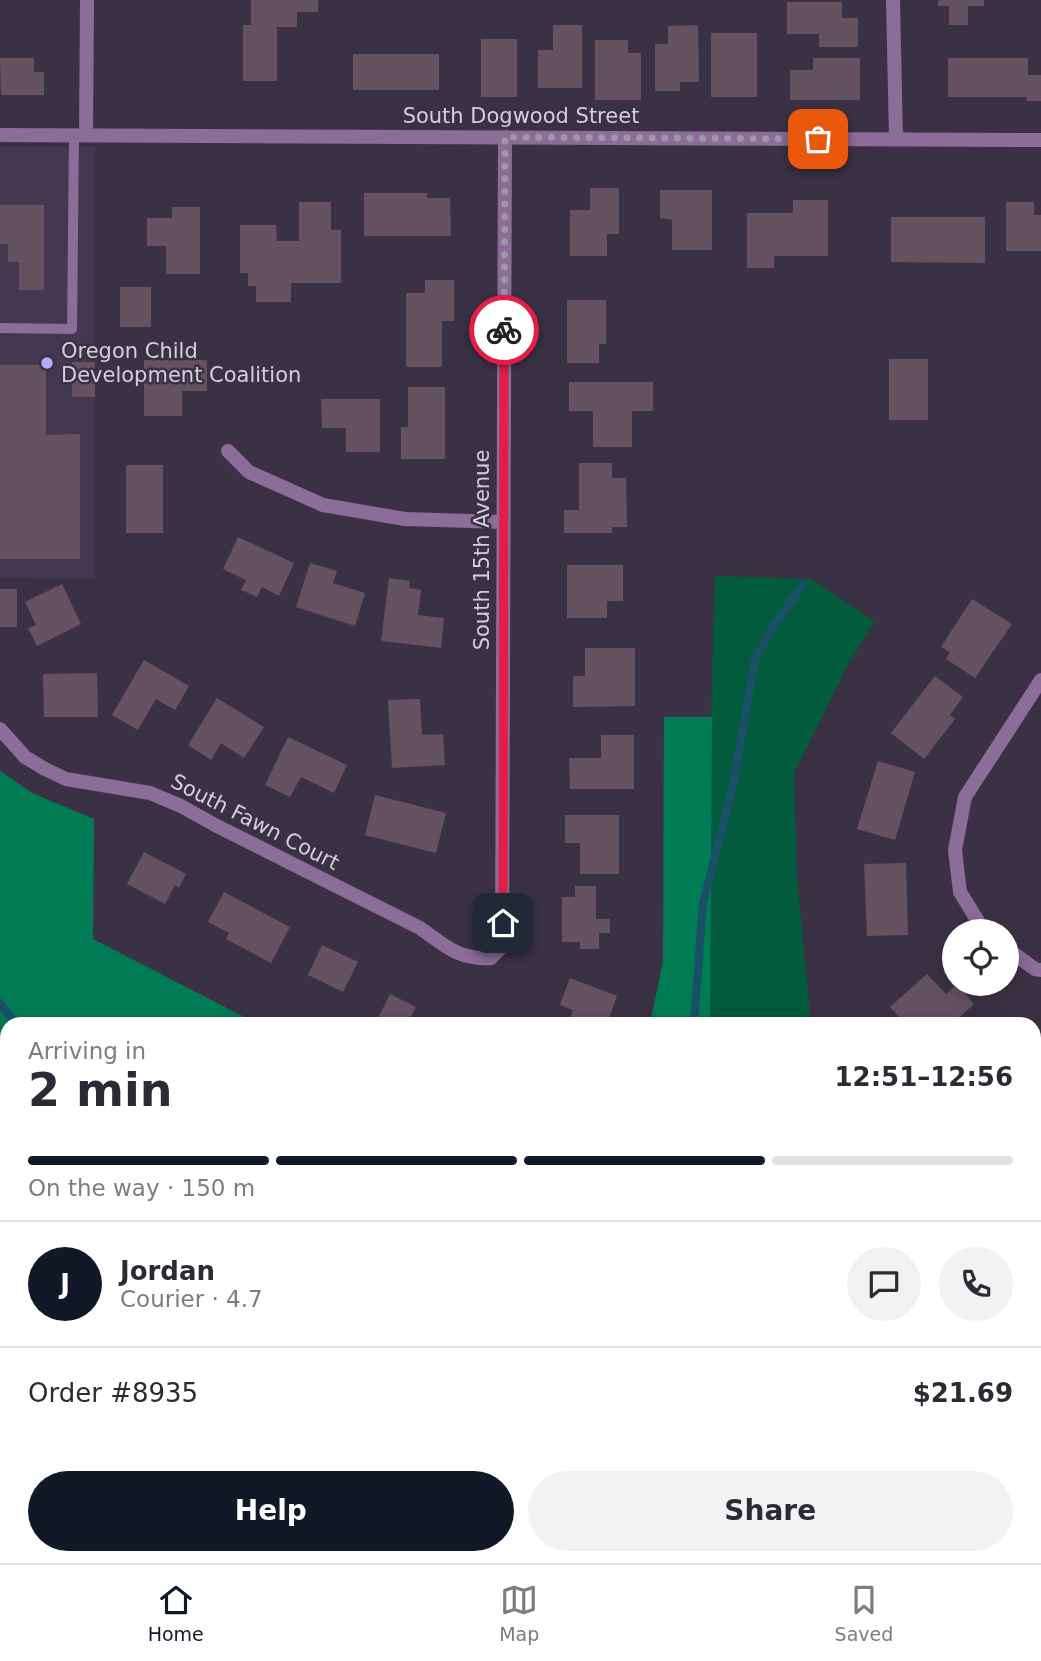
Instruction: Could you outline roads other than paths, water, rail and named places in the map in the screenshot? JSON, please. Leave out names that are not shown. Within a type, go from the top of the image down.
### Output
[{"type":"street","points":[[80,135],[87,0]]},
{"type":"street","points":[[893,0],[896,139]]},
{"type":"street","name":"South Dogwood Street","points":[[0,135],[1041,140]]},
{"type":"street","name":"South 15th Avenue","points":[[491,958],[502,947],[503,923],[505,137]]},
{"type":"street","points":[[228,451],[248,472],[323,505],[405,519],[503,522]]},
{"type":"street","points":[[977,919],[960,892],[955,850],[965,797],[1041,680]]},
{"type":"street","name":"South Fawn Court","points":[[0,729],[25,757],[66,779],[150,793],[181,806],[420,928],[450,950],[472,959],[491,958]]},
{"type":"street","points":[[1019,957],[1035,969],[1041,970]]},
{"type":"lane","points":[[0,328],[72,329],[80,135]]},
{"type":"waterway","points":[[695,1017],[703,903],[733,786],[755,659],[776,622],[803,585]]},
{"type":"waterway","points":[[0,1003],[10,1017]]},
{"type":"place","name":"Oregon Child Development Coalition","points":[[47,363]]}]
